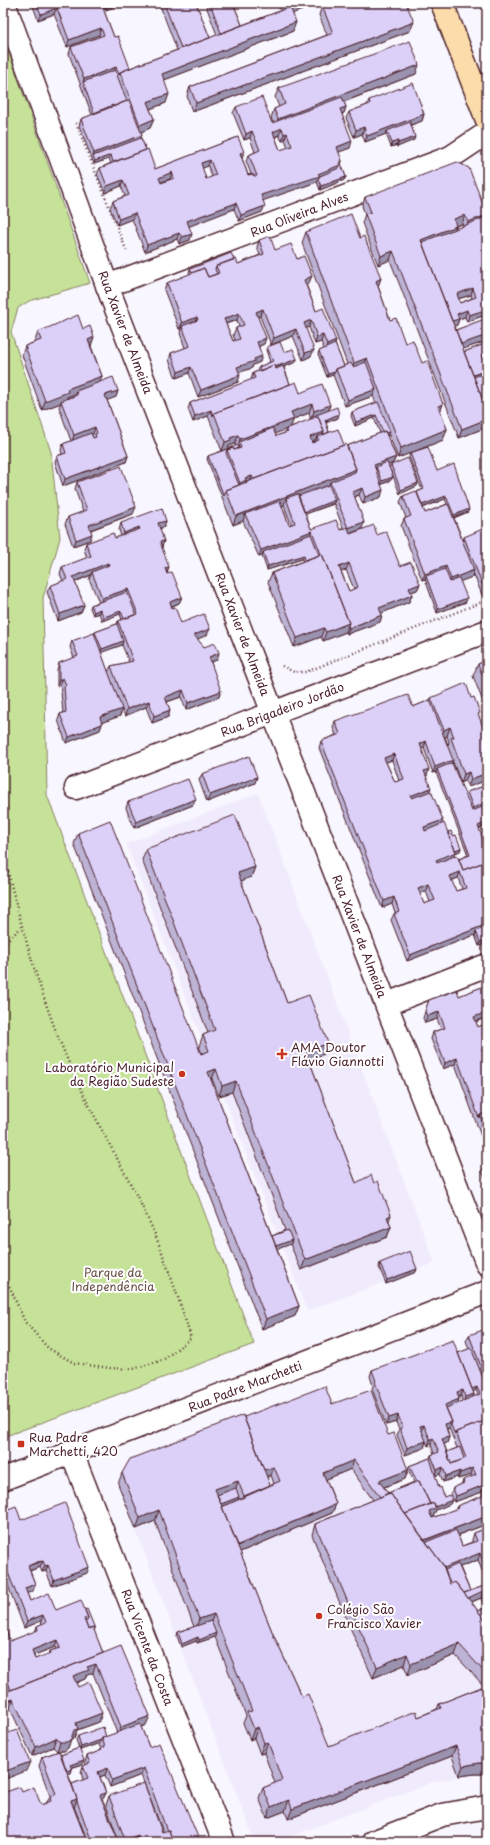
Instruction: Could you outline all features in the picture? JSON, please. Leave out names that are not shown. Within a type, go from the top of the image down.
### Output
[{"type":"main road","points":[[442,3],[487,120]]},
{"type":"street","name":"Rua Xavier de Almeida","points":[[4,3],[107,286],[487,1264]]},
{"type":"street","name":"Rua Oliveira Alves","points":[[107,286],[451,156],[487,133]]},
{"type":"street","name":"Rua Brigadeiro Jordão","points":[[76,788],[487,631]]},
{"type":"street","points":[[386,1004],[487,965]]},
{"type":"street","name":"Rua Padre Marchetti","points":[[3,1479],[487,1292]]},
{"type":"street","name":"Rua Vicente da Costa","points":[[72,1452],[224,1842]]},
{"type":"street","points":[[373,1842],[442,1815],[487,1807]]},
{"type":"path","points":[[75,121],[136,275]]},
{"type":"path","points":[[278,663],[284,668],[294,672],[306,672],[487,600]]},
{"type":"path","points":[[3,852],[21,928],[50,1015],[77,1081],[154,1232],[174,1282],[190,1338],[164,1360],[133,1369],[110,1368],[74,1363],[48,1348],[25,1322],[3,1272]]},
{"type":"path","points":[[3,944],[21,928]]},
{"type":"shaded area","name":"AMA Doutor Flávio Giannotti","points":[[258,793],[435,1263],[307,1311],[126,844]]},
{"type":"shaded area","name":"Colégio São Francisco Xavier","points":[[342,1449],[487,1638],[487,1774],[475,1774],[433,1782],[276,1842],[255,1842],[118,1484],[124,1471]]},
{"type":"green space","name":"Parque da Independência","points":[[3,36],[90,283],[29,301],[18,308],[11,332],[51,452],[60,538],[43,598],[47,795],[254,1344],[3,1437]]},
{"type":"building","points":[[36,3],[91,3],[93,7],[101,3],[114,37],[118,36],[130,68],[120,72],[119,75],[116,67],[84,79],[71,47],[104,35],[101,28],[69,40],[57,8],[41,14]]},
{"type":"building","points":[[164,3],[196,3],[210,38],[181,48]]},
{"type":"building","points":[[210,3],[233,3],[242,25],[221,33]]},
{"type":"building","points":[[331,3],[406,3],[414,22],[196,103],[190,87],[333,33],[322,6]]},
{"type":"building","points":[[290,7],[296,22],[162,74],[169,94],[147,102],[154,119],[140,125],[120,72]]},
{"type":"building","points":[[410,41],[419,65],[278,119],[274,109],[285,104],[279,88]]},
{"type":"building","points":[[115,70],[127,101],[94,113],[83,82]]},
{"type":"building","points":[[413,83],[424,114],[367,136],[364,127],[356,130],[349,112],[370,104],[369,100]]},
{"type":"building","points":[[262,97],[272,123],[342,97],[346,107],[340,109],[352,141],[337,147],[342,161],[339,163],[340,165],[318,174],[320,176],[261,195],[265,206],[241,215],[236,203],[187,221],[192,234],[182,237],[179,233],[147,245],[135,213],[119,219],[113,201],[129,195],[123,180],[107,186],[100,168],[148,149],[155,169],[238,137],[244,152],[240,153],[248,175],[252,174],[257,176],[249,155],[260,150],[252,131],[246,134],[236,107]],"holes":[[[282,128],[284,134],[287,133],[292,146],[280,150],[273,132]],[[210,160],[216,175],[206,179],[201,163]],[[172,172],[174,178],[161,183],[159,178]]]},
{"type":"building","points":[[129,100],[142,135],[94,153],[81,119]]},
{"type":"building","points":[[410,122],[415,137],[398,143],[398,141],[392,143],[387,131]]},
{"type":"building","points":[[141,138],[146,150],[113,162],[111,155],[95,161],[93,156]]},
{"type":"building","points":[[457,162],[469,168],[487,215],[468,222],[465,215],[454,219],[456,226],[421,240],[487,411],[487,419],[462,429],[393,251],[381,256],[365,214],[371,212],[365,197]]},
{"type":"building","points":[[341,164],[346,177],[321,186],[318,179],[320,176],[339,168]]},
{"type":"building","points":[[351,214],[360,238],[364,236],[381,278],[376,281],[390,320],[396,318],[405,343],[413,340],[422,363],[427,361],[443,404],[438,406],[447,429],[401,448],[367,358],[354,363],[306,232]]},
{"type":"building","points":[[486,217],[487,218],[487,317],[485,310],[469,315],[467,310],[457,314],[459,319],[452,321],[422,242]],"holes":[[[473,288],[476,297],[460,303],[457,294]]]},
{"type":"building","points":[[270,236],[275,250],[291,244],[297,259],[304,256],[312,276],[304,280],[316,311],[323,308],[336,341],[327,345],[323,335],[317,337],[311,320],[304,323],[314,350],[305,353],[296,329],[274,338],[263,309],[256,312],[266,338],[257,342],[262,356],[254,359],[255,361],[237,367],[240,375],[201,390],[191,367],[178,372],[171,353],[190,346],[182,326],[198,320],[197,317],[182,323],[167,283],[204,268],[208,277],[219,273],[216,266],[236,259],[238,264],[264,254],[259,240]],"holes":[[[239,313],[244,325],[236,328],[240,339],[233,341],[224,319]]]},
{"type":"building","points":[[231,253],[234,259],[216,266],[215,269],[217,274],[208,277],[204,268],[192,273],[190,269]]},
{"type":"building","points":[[78,315],[83,329],[90,326],[94,337],[88,340],[102,376],[67,389],[68,392],[45,401],[25,346],[41,340],[38,332]]},
{"type":"building","points":[[487,318],[487,335],[461,344],[456,330]]},
{"type":"building","points":[[280,342],[284,352],[293,349],[297,359],[275,367],[274,365],[260,371],[259,367],[273,361],[267,347]]},
{"type":"building","points":[[487,343],[487,353],[481,355],[487,370],[473,375],[464,352]]},
{"type":"building","points":[[335,344],[344,366],[336,369],[335,372],[328,374],[319,351]]},
{"type":"building","points":[[366,362],[376,389],[348,400],[336,369],[351,363],[353,367]]},
{"type":"building","points":[[274,365],[276,369],[283,366],[290,384],[214,413],[213,416],[211,410],[195,416],[190,403],[255,378],[253,373]]},
{"type":"building","points":[[485,373],[487,378],[487,396],[482,398],[474,377]]},
{"type":"building","points":[[113,377],[118,391],[105,395],[128,456],[65,479],[57,456],[66,453],[63,444],[91,433],[93,438],[96,437],[95,434],[97,433],[95,427],[74,435],[61,401],[77,395],[76,391]]},
{"type":"building","points":[[296,382],[300,393],[322,384],[330,405],[314,411],[312,404],[291,412],[294,419],[240,439],[238,435],[225,442],[214,413]]},
{"type":"building","points":[[487,396],[487,411],[482,398]]},
{"type":"building","points":[[378,402],[390,432],[383,432],[376,415],[356,422],[352,412]]},
{"type":"building","points":[[337,407],[339,414],[325,420],[329,432],[323,435],[324,432],[318,416],[311,419],[311,417]]},
{"type":"building","points":[[318,416],[324,432],[310,437],[312,443],[319,440],[317,437],[338,429],[344,445],[254,479],[252,476],[245,478],[246,480],[240,483],[227,450],[241,448],[239,442],[273,428],[276,436],[288,432],[286,429]]},
{"type":"building","points":[[385,431],[396,457],[374,465],[383,490],[365,497],[362,488],[353,492],[364,522],[348,528],[330,482],[355,472],[356,469],[347,446]]},
{"type":"building","points":[[346,444],[356,469],[236,516],[226,490]]},
{"type":"building","points":[[238,445],[239,448],[227,450],[226,453],[239,485],[226,490],[224,496],[208,456]]},
{"type":"building","points":[[428,447],[437,471],[454,464],[469,509],[454,515],[446,496],[422,505],[417,492],[424,489],[410,453]]},
{"type":"building","points":[[408,458],[418,483],[401,490],[391,465]]},
{"type":"building","points":[[387,462],[393,477],[382,481],[376,467]]},
{"type":"building","points":[[121,466],[136,507],[89,525],[92,534],[76,540],[68,517],[87,510],[77,482]]},
{"type":"building","points":[[329,485],[335,500],[304,512],[298,496]]},
{"type":"building","points":[[416,491],[425,513],[448,504],[474,570],[451,579],[446,566],[425,574],[404,519],[411,516],[403,496]]},
{"type":"building","points":[[298,494],[311,529],[336,520],[340,530],[348,527],[350,534],[374,525],[377,535],[386,531],[400,566],[411,562],[420,584],[409,588],[412,595],[379,608],[382,615],[349,628],[349,623],[312,531],[261,550],[245,514],[280,501],[289,525],[295,523],[286,498]],"holes":[[[349,563],[358,587],[349,591],[339,567]]]},
{"type":"building","points":[[162,508],[166,521],[158,523],[164,541],[160,542],[169,567],[165,568],[167,574],[172,572],[182,597],[170,602],[172,608],[175,607],[181,623],[204,614],[210,629],[194,635],[204,647],[215,643],[219,653],[209,657],[221,691],[188,703],[183,690],[165,697],[170,710],[154,716],[149,701],[127,709],[111,666],[133,661],[118,621],[138,614],[128,589],[102,598],[92,572],[109,565],[108,563],[73,577],[84,605],[60,614],[50,586],[67,579],[62,567],[91,556],[86,543],[113,533],[115,538],[140,529],[139,527],[124,533],[121,523]]},
{"type":"building","points":[[485,528],[487,533],[487,588],[484,589],[464,537]]},
{"type":"building","points":[[311,534],[319,555],[305,560],[304,555],[268,566],[263,552]]},
{"type":"building","points":[[322,554],[349,623],[326,632],[324,628],[297,638],[272,573]]},
{"type":"building","points":[[445,569],[450,582],[459,578],[467,598],[438,609],[426,576]]},
{"type":"building","points":[[127,592],[136,614],[124,619],[121,611],[104,617],[100,609],[94,612],[91,605]]},
{"type":"building","points":[[117,624],[123,641],[102,649],[95,632]]},
{"type":"building","points":[[94,633],[122,709],[100,717],[102,724],[69,737],[60,714],[66,712],[64,686],[66,685],[63,678],[59,680],[59,663],[78,656],[72,641]]},
{"type":"building","points":[[487,660],[487,687],[478,664]]},
{"type":"building","points":[[466,683],[471,698],[474,697],[480,713],[478,714],[487,737],[487,773],[471,779],[469,772],[464,774],[451,738],[454,737],[450,727],[444,730],[431,698]]},
{"type":"building","points":[[408,695],[413,707],[430,700],[453,760],[435,767],[426,741],[420,744],[429,769],[424,771],[431,788],[410,796],[412,798],[431,791],[443,820],[424,827],[425,831],[444,823],[456,852],[436,860],[437,863],[457,855],[463,870],[487,861],[487,924],[410,955],[394,914],[399,912],[394,897],[384,901],[321,741],[340,734],[335,721]],"holes":[[[394,754],[404,779],[395,782],[384,758]],[[460,872],[466,888],[456,891],[450,876]],[[428,884],[435,900],[424,904],[418,888]]]},
{"type":"building","points":[[249,756],[257,777],[210,795],[202,774]]},
{"type":"building","points":[[452,763],[472,811],[487,805],[487,822],[478,826],[487,850],[487,861],[463,870],[459,859],[470,855],[437,769]]},
{"type":"building","points":[[188,779],[196,799],[136,822],[128,802]]},
{"type":"building","points":[[487,785],[487,802],[473,808],[467,792]]},
{"type":"building","points":[[235,815],[255,867],[238,873],[287,1003],[309,995],[328,1043],[306,1052],[356,1183],[371,1175],[374,1183],[378,1181],[391,1215],[387,1217],[391,1227],[305,1260],[236,1081],[222,1086],[216,1069],[208,1072],[299,1306],[266,1319],[78,833],[110,820],[201,1054],[209,1051],[203,1035],[215,1030],[146,849]]},
{"type":"building","points":[[451,831],[453,836],[456,835],[461,848],[455,850],[448,832]]},
{"type":"building","points":[[484,928],[487,934],[487,940],[480,942],[476,931]]},
{"type":"building","points":[[487,985],[487,1012],[474,1017],[478,1027],[487,1023],[487,1047],[482,1049],[485,1058],[487,1057],[487,1113],[480,1115],[479,1118],[457,1058],[445,1063],[433,1032],[445,1028],[439,1012],[427,1016],[425,1011],[429,1000],[457,990],[459,996]]},
{"type":"building","points":[[487,1113],[487,1135],[480,1115]]},
{"type":"building","points":[[288,1230],[292,1240],[276,1246],[272,1236]]},
{"type":"building","points":[[410,1251],[417,1269],[387,1280],[380,1263]]},
{"type":"building","points":[[483,1330],[487,1340],[487,1382],[469,1335]]},
{"type":"building","points":[[453,1340],[474,1394],[465,1397],[463,1390],[457,1392],[459,1399],[445,1405],[452,1422],[445,1424],[449,1437],[442,1439],[451,1464],[466,1458],[456,1432],[487,1420],[487,1482],[484,1485],[456,1496],[453,1488],[464,1483],[463,1480],[476,1475],[473,1468],[446,1476],[443,1467],[437,1470],[431,1455],[439,1452],[433,1438],[430,1439],[424,1425],[420,1426],[426,1441],[407,1448],[400,1428],[403,1427],[398,1415],[389,1418],[372,1370]]},
{"type":"building","points":[[471,1348],[487,1388],[487,1420],[456,1432],[455,1435],[451,1425],[452,1422],[446,1408],[480,1394],[477,1387],[472,1389],[458,1353]]},
{"type":"building","points":[[325,1386],[332,1404],[371,1390],[388,1435],[394,1433],[408,1470],[379,1481],[388,1493],[380,1497],[354,1460],[323,1473],[336,1504],[238,1545],[222,1507],[280,1481],[274,1467],[264,1470],[244,1417]]},
{"type":"building","points":[[243,1415],[270,1485],[244,1496],[238,1481],[215,1489],[273,1634],[302,1697],[308,1694],[329,1746],[416,1711],[418,1717],[441,1708],[439,1704],[487,1685],[487,1763],[463,1766],[456,1746],[292,1809],[289,1800],[271,1807],[263,1788],[282,1780],[268,1742],[264,1743],[258,1727],[254,1729],[247,1712],[252,1711],[214,1614],[199,1619],[159,1510],[140,1518],[122,1473],[130,1459]]},
{"type":"building","points":[[460,1447],[464,1459],[451,1464],[447,1452]]},
{"type":"building","points":[[430,1458],[439,1488],[441,1487],[444,1497],[449,1495],[452,1500],[435,1507],[434,1503],[430,1504],[419,1481],[417,1481],[409,1466]]},
{"type":"building","points":[[419,1481],[430,1504],[405,1514],[390,1493],[388,1493]]},
{"type":"building","points":[[236,1488],[239,1497],[221,1504],[217,1495]]},
{"type":"building","points":[[390,1493],[443,1565],[450,1584],[455,1582],[487,1622],[487,1675],[459,1644],[411,1664],[407,1654],[377,1667],[315,1524]]},
{"type":"building","points":[[487,1494],[487,1516],[424,1540],[405,1514],[434,1503],[436,1508],[429,1511],[432,1518],[458,1508],[457,1506]]},
{"type":"building","points":[[65,1503],[89,1567],[54,1580],[48,1565],[45,1566],[43,1561],[37,1562],[28,1566],[35,1584],[25,1588],[30,1601],[49,1593],[56,1610],[81,1600],[88,1618],[84,1619],[88,1629],[93,1627],[103,1653],[11,1690],[3,1669],[3,1629],[5,1628],[10,1641],[38,1630],[37,1626],[46,1622],[43,1615],[27,1621],[3,1560],[3,1511],[16,1506],[21,1520]],"holes":[[[57,1640],[60,1648],[50,1651],[51,1653],[35,1659],[32,1650]]]},
{"type":"building","points":[[487,1528],[487,1569],[480,1553],[444,1568],[426,1542],[456,1530],[462,1546],[477,1541],[474,1533]]},
{"type":"building","points":[[458,1564],[470,1591],[464,1593],[455,1582],[450,1584],[445,1570]]},
{"type":"building","points":[[3,1571],[7,1582],[3,1584]]},
{"type":"building","points":[[487,1585],[486,1598],[483,1591],[468,1598],[464,1593]]},
{"type":"building","points":[[3,1599],[6,1606],[3,1607]]},
{"type":"building","points":[[487,1607],[487,1622],[478,1611]]},
{"type":"building","points":[[87,1609],[95,1629],[93,1627],[88,1629],[85,1621],[87,1621],[88,1618],[85,1610]]},
{"type":"building","points":[[3,1621],[7,1631],[5,1628],[3,1629]]},
{"type":"building","points":[[211,1621],[216,1633],[199,1640],[198,1637],[182,1644],[178,1632]]},
{"type":"building","points":[[121,1646],[150,1716],[121,1727],[96,1664],[87,1667],[89,1670],[73,1676],[78,1687],[89,1682],[102,1713],[76,1723],[78,1729],[74,1730],[71,1739],[67,1742],[60,1742],[56,1738],[36,1747],[13,1699],[3,1703],[3,1693]]},
{"type":"building","points":[[140,1724],[149,1747],[159,1743],[200,1842],[173,1842],[169,1830],[167,1831],[144,1768],[112,1780],[108,1768],[98,1772],[106,1793],[100,1795],[119,1842],[92,1842],[72,1784],[88,1778],[83,1766],[90,1763],[87,1756],[102,1750],[101,1748],[105,1747],[102,1738]]},
{"type":"building","points":[[103,1727],[106,1737],[81,1747],[78,1736]]},
{"type":"building","points":[[17,1730],[30,1762],[3,1772],[3,1735]]},
{"type":"building","points":[[79,1748],[84,1760],[70,1765],[72,1769],[67,1771],[61,1755]]},
{"type":"building","points":[[59,1751],[77,1799],[71,1801],[87,1842],[8,1842],[3,1830],[3,1793],[20,1787],[22,1792],[34,1787],[41,1805],[51,1801],[50,1797],[56,1794],[42,1757]]},
{"type":"building","points":[[144,1783],[162,1832],[169,1830],[173,1842],[141,1842],[138,1835],[125,1840],[109,1796]]},
{"type":"place","name":"AMA Doutor Flávio Giannotti","points":[[282,1054]]},
{"type":"place","name":"Laboratório Municipal da Região Sudeste","points":[[182,1074]]},
{"type":"place","name":"Rua Padre Marchetti, 420","points":[[21,1444]]},
{"type":"place","name":"Colégio São Francisco Xavier","points":[[319,1616]]}]
